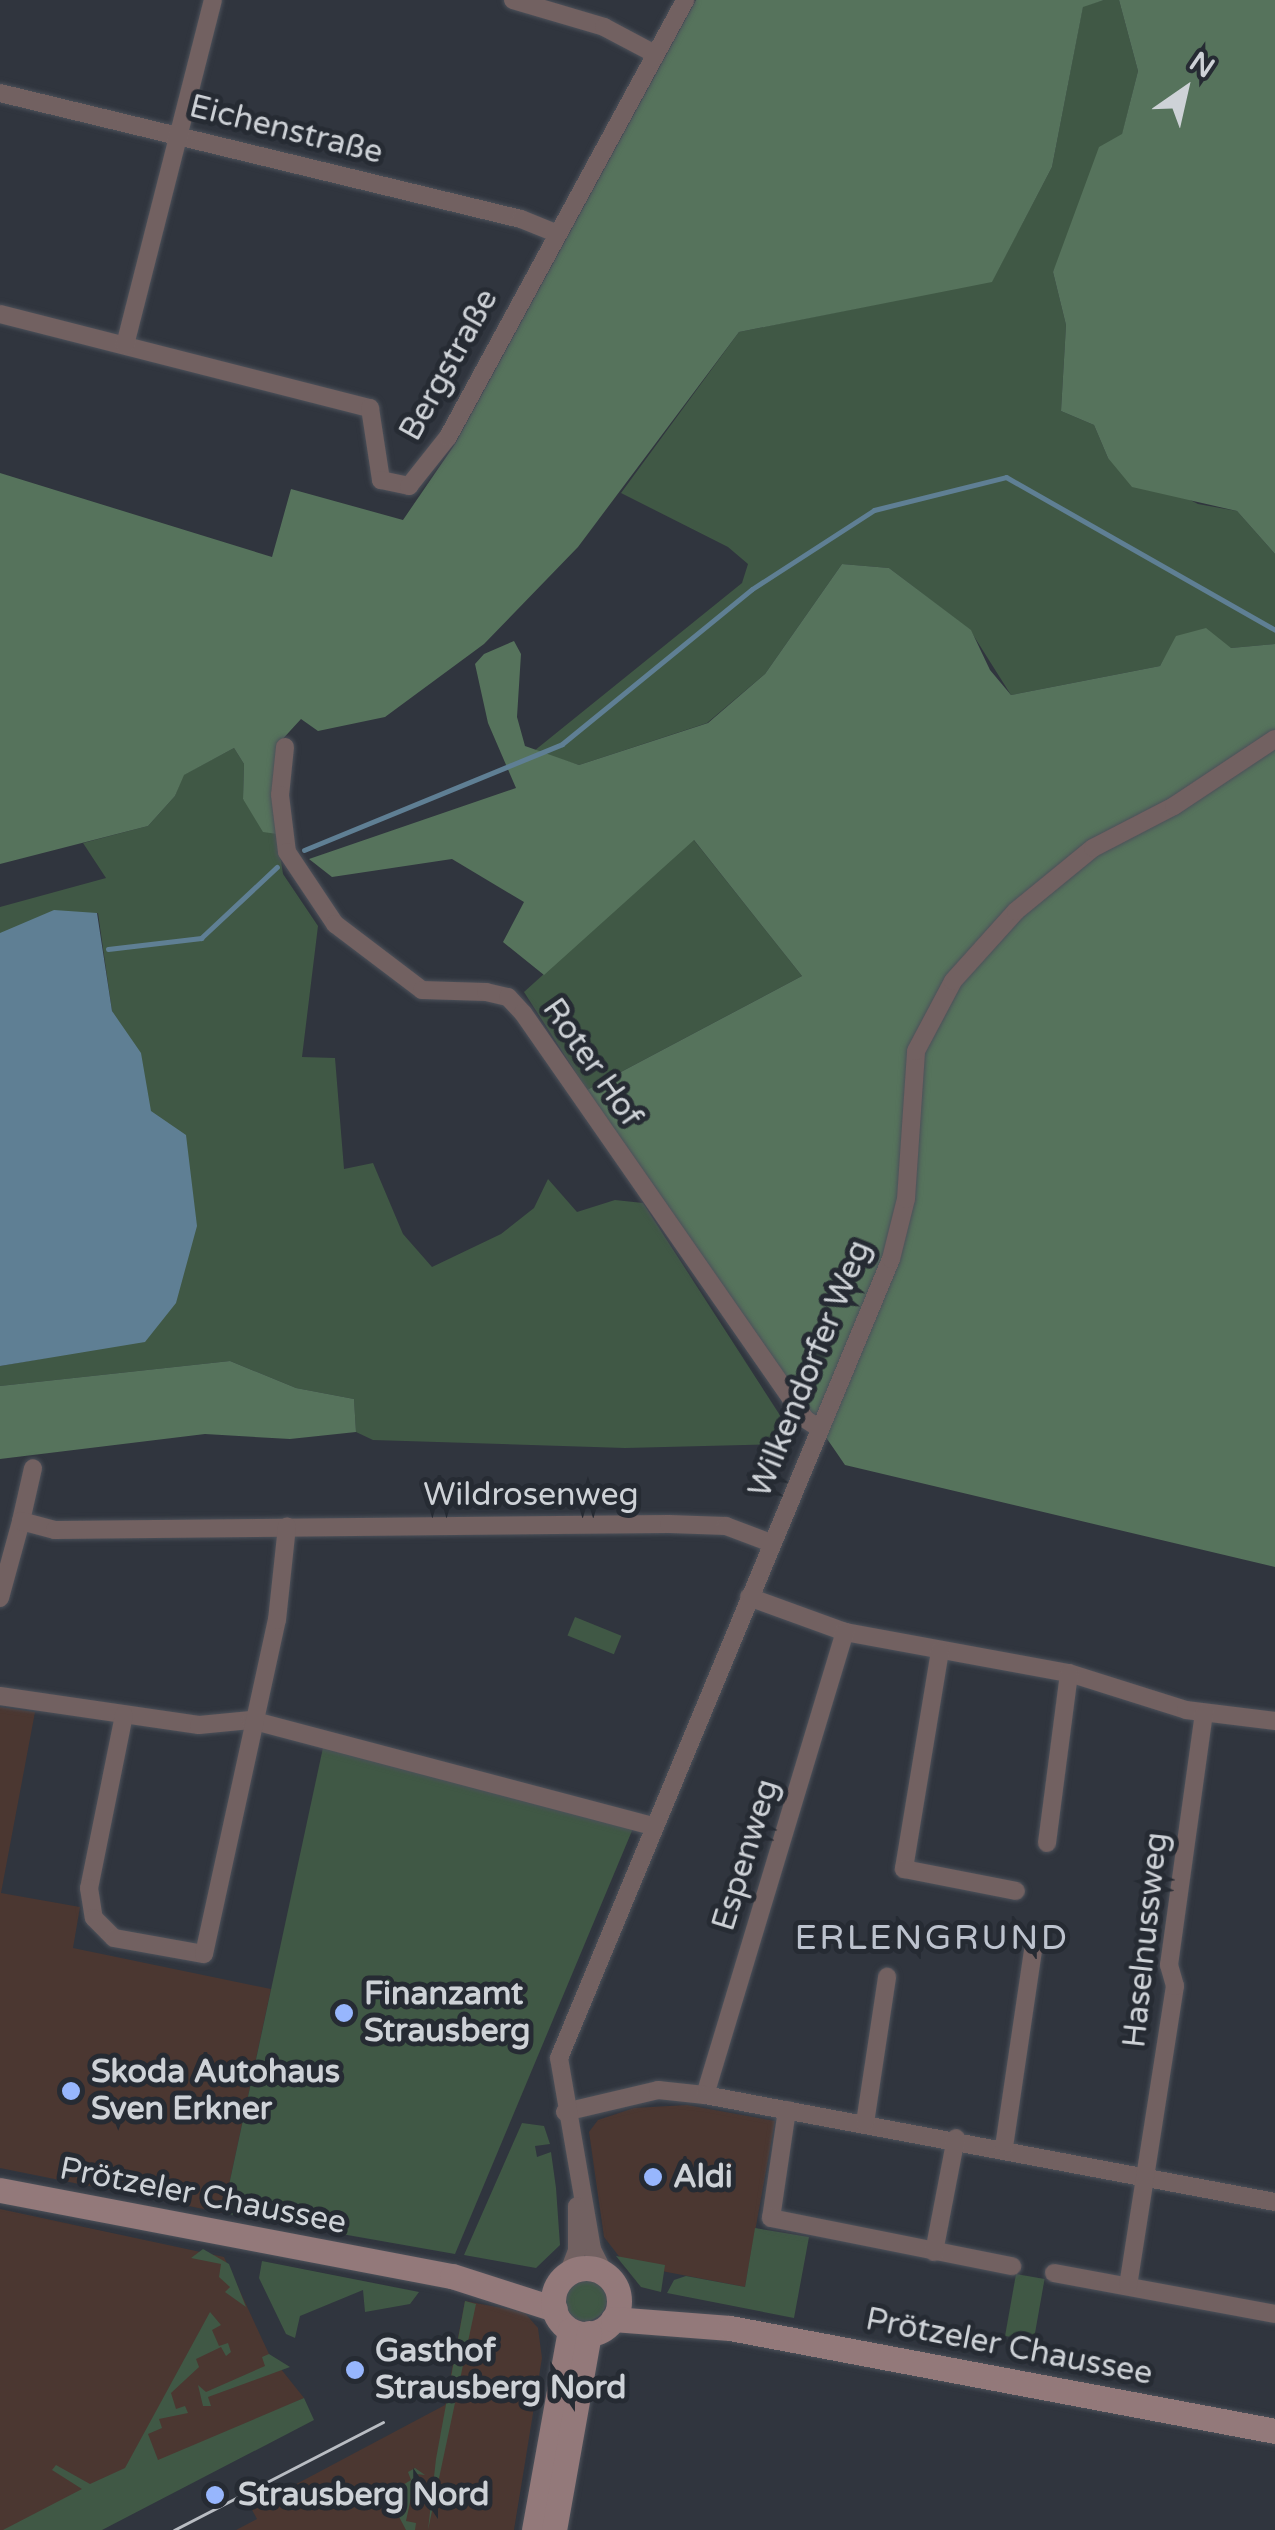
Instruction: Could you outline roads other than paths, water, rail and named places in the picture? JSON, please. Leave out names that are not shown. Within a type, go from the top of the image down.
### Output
[{"type":"main road","name":"Prötzeler Chaussee","points":[[0,2190],[452,2276],[565,2276],[585,2268],[610,2283],[730,2328]]},
{"type":"main road","name":"Prötzeler Chaussee","points":[[452,2276],[571,2324]]},
{"type":"main road","points":[[554,2530],[571,2324],[565,2276]]},
{"type":"main road","points":[[571,2324],[612,2320],[610,2283]]},
{"type":"main road","name":"Prötzeler Chaussee","points":[[612,2320],[730,2328],[1275,2431]]},
{"type":"main road","points":[[534,2530],[571,2324]]},
{"type":"street","points":[[124,345],[212,0]]},
{"type":"street","points":[[513,0],[604,27],[655,54]]},
{"type":"street","name":"Bergstraße","points":[[0,314],[370,408],[381,480],[410,486],[448,437],[685,0]]},
{"type":"street","name":"Eichenstraße","points":[[0,93],[179,133],[521,219],[555,234]]},
{"type":"street","name":"Wilkendorfer Weg","points":[[610,2283],[565,2112],[559,2075],[564,2042],[891,1259],[906,1198],[916,1051],[953,980],[1016,911],[1093,848],[1174,806],[1275,740]]},
{"type":"street","name":"Roter Hof","points":[[286,747],[280,795],[287,852],[335,924],[422,990],[486,992],[515,1005],[805,1420],[819,1428]]},
{"type":"street","points":[[0,1598],[33,1468]]},
{"type":"street","name":"Wildrosenweg","points":[[20,1522],[55,1530],[726,1526],[771,1544]]},
{"type":"street","points":[[124,1715],[88,1888],[94,1918],[114,1938],[204,1954],[252,1720],[277,1620],[288,1527]]},
{"type":"street","points":[[749,1597],[845,1632],[1069,1673],[1204,1713],[1275,1721]]},
{"type":"street","name":"Espenweg","points":[[706,2095],[845,1632]]},
{"type":"street","points":[[940,1651],[904,1869],[1016,1891]]},
{"type":"street","points":[[1047,1843],[1069,1673]]},
{"type":"street","points":[[0,1696],[199,1725],[252,1720],[653,1826]]},
{"type":"street","name":"Haselnussweg","points":[[1128,2286],[1204,1713]]},
{"type":"street","points":[[1004,2147],[1034,1944]]},
{"type":"street","points":[[865,2122],[886,1977]]},
{"type":"street","points":[[565,2112],[658,2090],[706,2095],[1146,2173],[1275,2202]]},
{"type":"street","points":[[787,2110],[772,2218],[1012,2266]]},
{"type":"street","points":[[934,2252],[956,2138]]},
{"type":"street","name":"Wilkendorfer Weg","points":[[565,2276],[578,2240],[573,2151]]},
{"type":"street","points":[[1054,2273],[1275,2314]]},
{"type":"water","points":[[54,910],[97,913],[112,1011],[141,1053],[151,1111],[186,1135],[197,1226],[176,1303],[145,1342],[0,1366],[0,933]]},
{"type":"waterway","points":[[304,850],[562,744],[752,589],[874,510],[1006,477],[1275,630]]},
{"type":"waterway","points":[[108,949],[201,938],[277,867]]},
{"type":"tram line","points":[[174,2530],[383,2422]]},
{"type":"place","name":"Finanzamt Strausberg","points":[[344,2013]]},
{"type":"place","name":"Skoda Autohaus Sven Erkner","points":[[71,2091]]},
{"type":"place","name":"Aldi","points":[[653,2177]]},
{"type":"place","name":"Gasthof Strausberg Nord","points":[[355,2370]]},
{"type":"place","name":"Strausberg Nord","points":[[215,2495]]},
{"type":"district","name":"ERLENGRUND","points":[[932,1938]]}]
